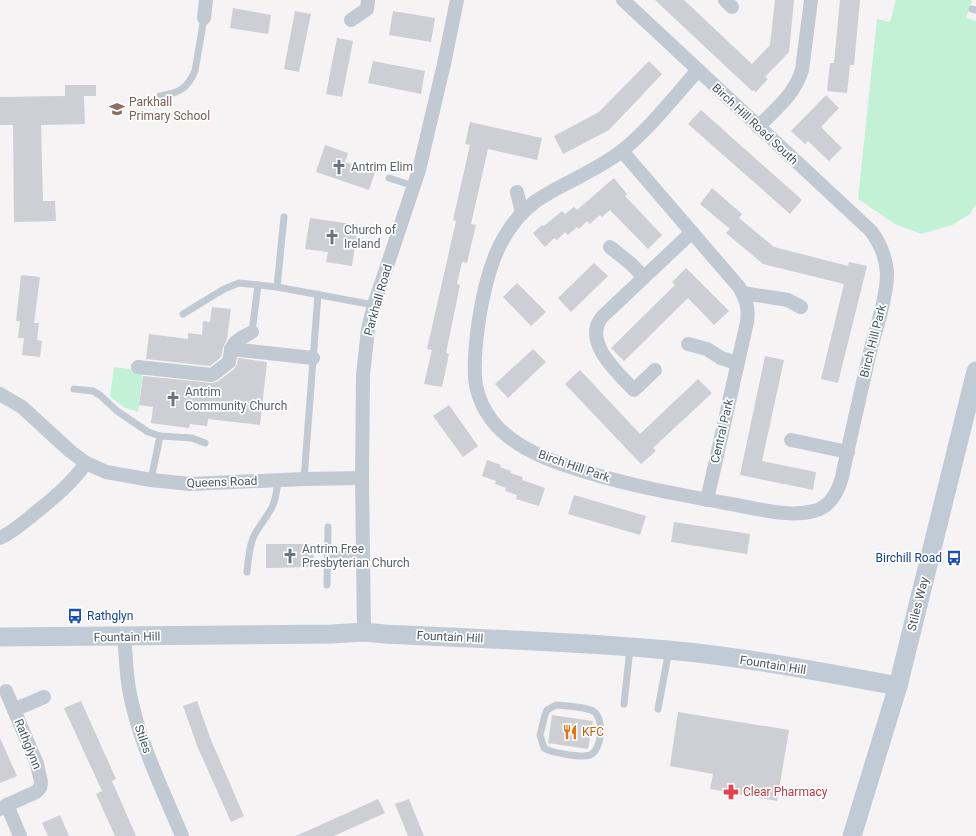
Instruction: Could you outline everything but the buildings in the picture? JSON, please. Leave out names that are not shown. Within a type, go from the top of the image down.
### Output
[{"type":"street","points":[[204,18],[206,0]]},
{"type":"street","points":[[351,20],[367,9],[368,0]]},
{"type":"street","name":"Parkhall Road","points":[[364,632],[362,478],[363,374],[368,329],[374,304],[419,170],[444,64],[457,0]]},
{"type":"street","name":"Birch Hill Road South","points":[[623,0],[871,231],[883,251]]},
{"type":"street","points":[[758,127],[786,98],[799,79],[802,70],[811,0]]},
{"type":"street","name":"Birch Hill Park","points":[[698,70],[638,136],[622,151],[535,202],[511,227],[494,257],[486,281],[482,300],[477,338],[475,380],[482,406],[489,418],[500,431],[526,449],[547,459],[610,479],[660,491],[776,512],[796,514],[814,511],[823,507],[836,493],[842,477],[848,452],[884,294],[887,273],[883,251]]},
{"type":"street","name":"Central Park","points":[[622,151],[742,293],[748,305],[738,363],[707,500]]},
{"type":"street","points":[[517,192],[522,214]]},
{"type":"street","points":[[655,370],[634,390],[607,360],[601,351],[597,339],[597,326],[600,320],[692,232]]},
{"type":"street","points":[[610,247],[630,262],[644,278]]},
{"type":"street","points":[[742,293],[788,300],[801,307]]},
{"type":"street","points":[[138,367],[212,375],[229,362],[231,348],[234,342],[252,332]]},
{"type":"street","points":[[688,344],[706,349],[721,358],[738,363]]},
{"type":"street","points":[[231,348],[313,358]]},
{"type":"street","name":"Stiles Way","points":[[852,836],[898,686],[975,377]]},
{"type":"street","name":"Queens Road","points":[[0,394],[22,407],[70,451],[86,463],[106,472],[151,480],[190,484],[362,478]]},
{"type":"street","points":[[791,440],[848,452]]},
{"type":"street","points":[[0,538],[18,527],[62,491],[86,463]]},
{"type":"street","name":"Fountain Hill","points":[[0,638],[332,634],[364,632],[669,650],[757,662],[898,686]]},
{"type":"street","name":"Stiles","points":[[124,637],[129,689],[138,726],[150,760],[182,836]]},
{"type":"street","name":"Rathglynn","points":[[6,691],[37,764],[42,782],[40,788],[36,792],[4,807],[20,836]]},
{"type":"street","name":"Rathglynn","points":[[14,710],[44,697]]},
{"type":"lane","points":[[160,96],[179,92],[185,87],[192,76],[196,64],[204,18]]},
{"type":"lane","points":[[389,178],[414,186]]},
{"type":"lane","points":[[277,287],[284,217]]},
{"type":"lane","points":[[183,314],[224,289],[232,285],[244,283],[277,287],[374,304]]},
{"type":"lane","points":[[252,332],[258,285]]},
{"type":"lane","points":[[304,479],[318,294]]},
{"type":"lane","points":[[74,389],[93,391],[123,415],[148,432],[160,436],[192,438],[205,443]]},
{"type":"lane","points":[[151,480],[160,436]]},
{"type":"lane","points":[[247,572],[249,550],[258,527],[273,505],[278,481]]},
{"type":"lane","points":[[327,585],[328,527]]},
{"type":"lane","points":[[327,555],[363,554]]},
{"type":"lane","points":[[624,704],[630,647]]},
{"type":"lane","points":[[658,709],[669,650]]},
{"type":"lane","points":[[558,705],[590,710],[598,717],[601,725],[599,742],[592,754],[578,756],[549,751],[544,748],[540,735],[545,715],[550,708],[558,705]]},
{"type":"green space","points":[[896,0],[970,0],[972,1],[966,18],[976,21],[976,204],[970,214],[952,225],[921,234],[895,224],[858,199],[877,19],[890,22]]},
{"type":"green space","points":[[114,367],[143,371],[138,412],[123,407],[110,396]]},
{"type":"place","name":"Parkhall Primary School","points":[[117,109]]},
{"type":"place","name":"Antrim Elim","points":[[339,167]]},
{"type":"place","name":"Church of Ireland","points":[[332,237]]},
{"type":"place","name":"Antrim Community Church","points":[[173,399]]},
{"type":"place","name":"Antrim Free Presbyterian Church","points":[[290,556]]},
{"type":"place","name":"Birchill Road","points":[[954,558]]},
{"type":"place","name":"Rathglyn","points":[[75,616]]},
{"type":"place","name":"KFC","points":[[570,732]]},
{"type":"place","name":"Clear Pharmacy","points":[[731,792]]}]
